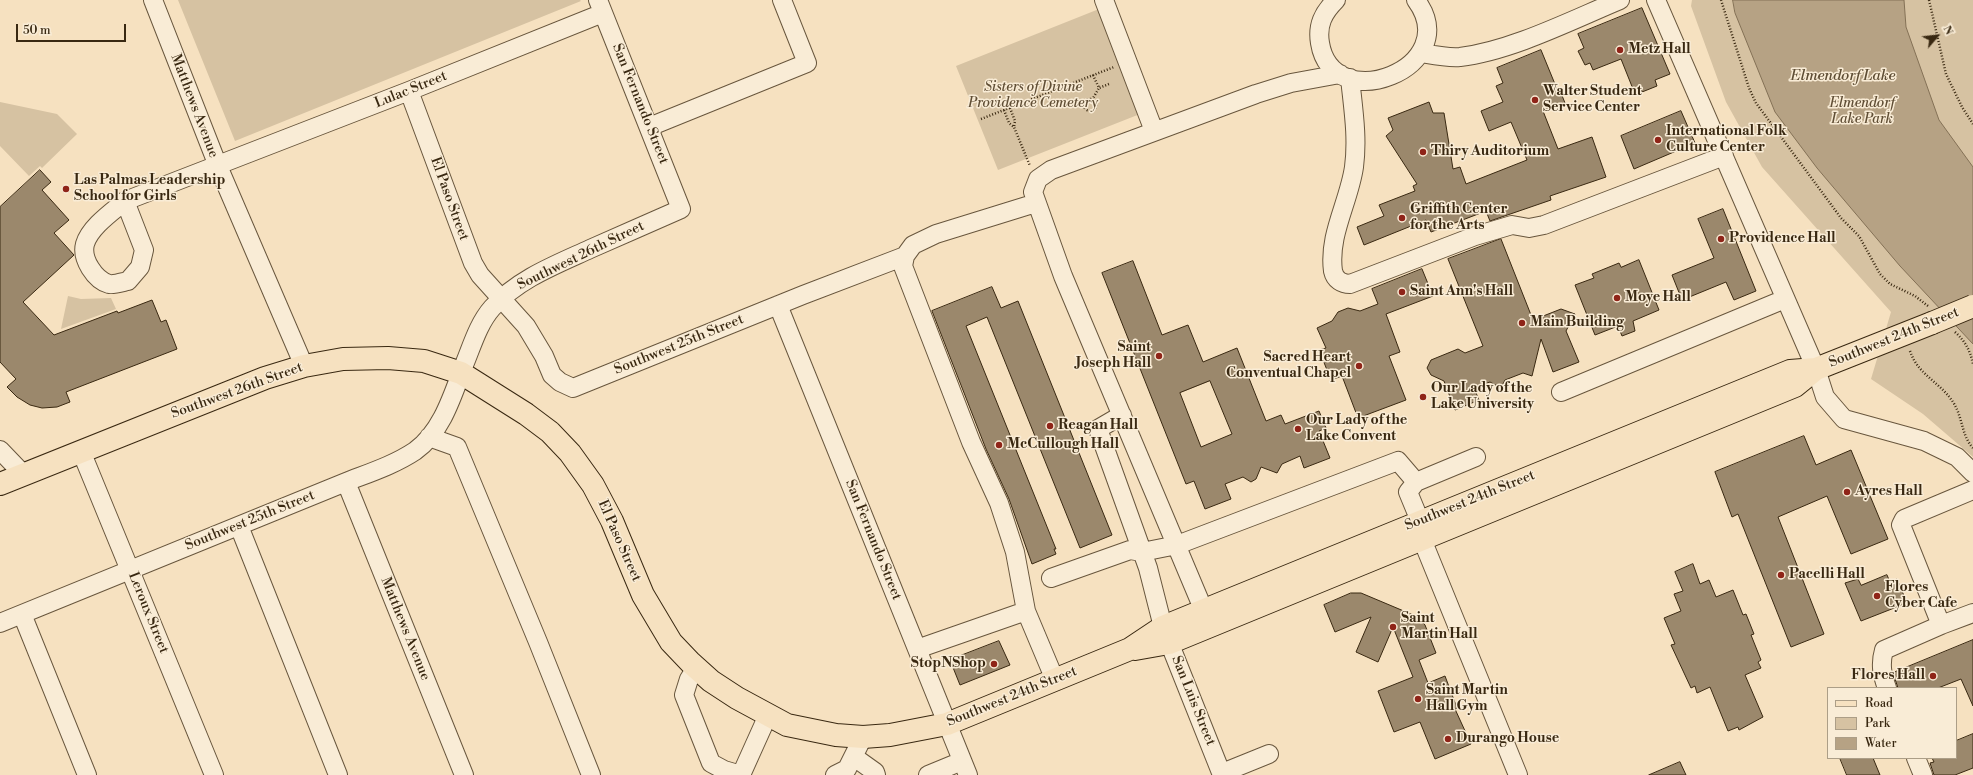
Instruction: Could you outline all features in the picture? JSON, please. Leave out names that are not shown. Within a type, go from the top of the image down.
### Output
[{"type":"main road","name":"Southwest 24th Street","points":[[768,715],[787,724],[836,735],[890,735],[947,724],[1166,635],[1790,371],[1816,369],[1932,317],[1973,306]]},
{"type":"main road","name":"Southwest 26th Street","points":[[0,484],[265,378],[304,366],[344,359],[388,358],[424,361],[461,373]]},
{"type":"main road","name":"El Paso Street","points":[[461,373],[526,414],[550,432],[570,453],[593,485],[612,521],[643,595],[671,642],[696,668],[718,686],[768,715]]},
{"type":"main road","name":"Southwest 24th Street","points":[[1166,635],[1204,611],[1419,528]]},
{"type":"street","name":"Matthews Avenue","points":[[153,0],[218,166],[304,366]]},
{"type":"street","points":[[649,127],[807,63],[782,0]]},
{"type":"street","points":[[1104,0],[1154,131]]},
{"type":"street","points":[[1328,3],[1319,29],[1320,48],[1326,60],[1345,76],[1364,82],[1384,78],[1408,67],[1420,53],[1426,38],[1427,25],[1422,8],[1416,0]]},
{"type":"street","points":[[1420,53],[1458,57],[1476,54],[1533,36],[1620,0]]},
{"type":"street","points":[[1656,0],[1816,369],[1825,397],[1844,419],[1924,441],[1957,457],[1973,473]]},
{"type":"street","name":"Lulac Street","points":[[125,201],[409,91],[601,6]]},
{"type":"street","name":"San Fernando Street","points":[[601,6],[681,209]]},
{"type":"street","points":[[1345,76],[1355,119],[1354,166],[1350,190],[1337,228],[1333,249],[1334,275],[1338,281],[1344,284],[1350,284],[1475,236],[1512,225],[1529,228],[1544,225],[1724,156]]},
{"type":"street","points":[[1204,611],[1063,276],[1033,192],[1038,179],[1051,170],[1154,131],[1256,94],[1291,84],[1345,76]]},
{"type":"street","name":"El Paso Street","points":[[409,91],[473,263],[480,275],[501,299]]},
{"type":"street","points":[[1036,203],[936,234],[913,245],[899,258],[971,442],[999,503],[1015,552],[1026,611],[1055,680]]},
{"type":"street","name":"Southwest 26th Street","points":[[461,373],[476,334],[491,309],[518,284],[547,269],[681,209]]},
{"type":"street","name":"Southwest 25th Street","points":[[501,299],[526,326],[542,351],[552,375],[560,382],[573,388],[899,258]]},
{"type":"street","points":[[1561,392],[1785,299]]},
{"type":"street","name":"San Fernando Street","points":[[778,305],[965,768]]},
{"type":"street","name":"Southwest 25th Street","points":[[0,623],[401,459],[416,450],[429,437],[446,411],[461,373]]},
{"type":"street","name":"San Luis Street","points":[[1122,416],[1098,429],[1148,568],[1166,635],[1222,774]]},
{"type":"street","points":[[429,437],[457,447],[538,642],[591,775]]},
{"type":"street","points":[[0,450],[23,474]]},
{"type":"street","name":"Leroux Street","points":[[81,451],[214,775]]},
{"type":"street","points":[[1476,457],[1416,482],[1408,492],[1419,528],[1518,775]]},
{"type":"street","points":[[1051,578],[1130,550],[1142,552],[1177,545],[1398,461],[1416,482]]},
{"type":"street","name":"Matthews Avenue","points":[[346,482],[464,775]]},
{"type":"street","points":[[1941,625],[1901,525],[1904,519],[1973,490]]},
{"type":"street","points":[[239,526],[338,775]]},
{"type":"street","points":[[917,649],[1026,611]]},
{"type":"street","points":[[1887,687],[1882,677],[1881,660],[1884,650],[1941,625],[1973,613]]},
{"type":"street","points":[[22,614],[87,775]]},
{"type":"street","points":[[696,668],[689,679],[684,695],[711,763],[724,770],[741,775],[768,715]]},
{"type":"street","points":[[835,775],[847,769],[863,736]]},
{"type":"street","points":[[1222,774],[1268,754]]},
{"type":"street","points":[[854,757],[876,775]]},
{"type":"street","points":[[1916,759],[1923,775]]},
{"type":"street","points":[[928,775],[965,768]]},
{"type":"path","points":[[1721,0],[1749,88],[1756,103],[1836,212],[1859,236],[1880,274],[1890,284],[1915,296],[1932,317]]},
{"type":"path","points":[[1929,0],[1946,74],[1962,107],[1973,124]]},
{"type":"path","points":[[981,119],[1127,61]]},
{"type":"path","points":[[1093,75],[1099,88]]},
{"type":"path","points":[[1092,100],[1099,88],[1109,84]]},
{"type":"path","points":[[1089,99],[1092,100],[1095,103],[1095,108],[1088,111],[1085,108],[1084,103],[1089,99]]},
{"type":"path","points":[[1010,108],[1015,121],[1014,127]]},
{"type":"path","points":[[1004,110],[1009,123],[1014,127],[1036,183]]},
{"type":"path","points":[[1953,330],[1963,339],[1970,351],[1973,364]]},
{"type":"path","points":[[1909,350],[1917,367],[1953,402],[1965,436],[1973,448]]},
{"type":"green space","points":[[178,0],[580,0],[581,1],[235,141]]},
{"type":"green space","name":"Elmendorf Lake Park","points":[[1692,0],[1973,0],[1973,457],[1923,414],[1871,379],[1891,312],[1762,167],[1726,102],[1691,6]]},
{"type":"green space","name":"Sisters of Divine Providence Cemetery","points":[[1099,9],[1140,114],[998,170],[956,66]]},
{"type":"green space","points":[[0,102],[57,114],[77,134],[42,168],[40,166],[29,176],[0,146]]},
{"type":"green space","points":[[68,296],[81,299],[111,298],[116,309],[61,329]]},
{"type":"water","name":"Elmendorf Lake","points":[[1733,0],[1904,0],[1906,27],[1939,120],[1973,167],[1973,344],[1900,266],[1817,168],[1775,112],[1735,13]]},
{"type":"building","name":"Metz Hall","points":[[1642,8],[1670,74],[1655,80],[1657,86],[1642,92],[1640,86],[1633,89],[1621,59],[1593,70],[1590,63],[1585,65],[1578,51],[1584,48],[1578,34]]},
{"type":"building","points":[[1541,50],[1557,89],[1559,88],[1565,103],[1543,111],[1558,149],[1592,137],[1606,177],[1550,196],[1551,200],[1490,221],[1486,211],[1431,232],[1426,220],[1364,245],[1357,227],[1384,216],[1379,205],[1415,191],[1413,186],[1417,184],[1386,136],[1393,130],[1388,118],[1429,102],[1433,113],[1444,113],[1453,169],[1460,167],[1466,184],[1527,160],[1511,122],[1489,131],[1481,111],[1503,102],[1496,86],[1503,83],[1497,68]]},
{"type":"building","name":"International Folk Culture Center","points":[[1681,111],[1695,143],[1634,169],[1621,136]]},
{"type":"building","points":[[40,170],[51,182],[42,190],[69,220],[54,233],[74,255],[23,302],[54,335],[117,311],[118,313],[152,300],[161,322],[166,320],[177,349],[66,392],[70,402],[57,407],[42,408],[30,405],[17,397],[7,387],[16,379],[0,362],[0,207]]},
{"type":"building","name":"Providence Hall","points":[[1723,209],[1756,291],[1734,300],[1726,282],[1682,300],[1672,275],[1714,258],[1698,219]]},
{"type":"building","name":"Main Building","points":[[1501,239],[1533,320],[1561,309],[1575,314],[1566,331],[1579,362],[1553,372],[1541,339],[1532,376],[1523,373],[1505,380],[1501,388],[1490,382],[1474,388],[1479,400],[1455,410],[1444,381],[1431,375],[1427,368],[1431,360],[1458,349],[1465,353],[1483,346],[1448,259]]},
{"type":"building","name":"Moye Hall","points":[[1639,260],[1659,310],[1633,321],[1635,331],[1622,336],[1618,326],[1595,335],[1575,285],[1594,278],[1592,274],[1619,263],[1621,267]]},
{"type":"building","points":[[1133,261],[1162,335],[1188,325],[1203,362],[1237,348],[1266,421],[1281,415],[1285,424],[1319,411],[1326,428],[1319,431],[1330,458],[1304,468],[1300,456],[1282,464],[1277,473],[1261,467],[1256,479],[1251,482],[1243,477],[1225,484],[1231,499],[1205,509],[1194,481],[1186,484],[1102,273]],"holes":[[[1210,381],[1232,434],[1201,447],[1180,393]]]},
{"type":"building","name":"Sacred Heart Conventual Chapel","points":[[1422,269],[1433,296],[1386,314],[1400,352],[1389,356],[1406,400],[1358,418],[1342,376],[1331,380],[1319,350],[1326,348],[1317,328],[1332,321],[1338,312],[1348,308],[1360,311],[1378,304],[1372,289]]},
{"type":"building","points":[[992,287],[1001,308],[1018,301],[1112,535],[1080,548],[987,317],[966,326],[1056,549],[1054,549],[1056,554],[1032,564],[1009,499],[986,449],[932,311]]},
{"type":"building","points":[[1804,436],[1816,465],[1851,450],[1888,539],[1851,554],[1827,496],[1778,517],[1824,634],[1791,647],[1738,514],[1732,517],[1715,472]]},
{"type":"building","points":[[1693,564],[1700,584],[1709,580],[1716,597],[1733,590],[1743,615],[1746,614],[1754,634],[1751,635],[1761,660],[1758,662],[1761,668],[1745,675],[1763,717],[1739,730],[1738,727],[1728,731],[1710,687],[1697,693],[1695,686],[1691,688],[1671,645],[1675,644],[1664,618],[1681,611],[1674,594],[1683,591],[1675,572]]},
{"type":"building","name":"Flores Cyber Cafe","points":[[1887,575],[1890,582],[1897,579],[1907,603],[1861,621],[1845,583],[1858,579],[1861,585]]},
{"type":"building","points":[[1351,593],[1361,593],[1418,617],[1425,625],[1436,653],[1419,660],[1428,683],[1445,676],[1457,708],[1455,709],[1471,744],[1435,759],[1420,722],[1394,732],[1378,691],[1413,677],[1393,627],[1378,662],[1356,652],[1371,617],[1335,632],[1324,605]]},
{"type":"building","name":"Flores Hall","points":[[1973,640],[1973,706],[1961,679],[1941,687],[1898,687],[1893,673]]},
{"type":"building","points":[[999,641],[1010,665],[960,685],[950,660]]},
{"type":"building","points":[[1973,734],[1973,768],[1955,775],[1934,775],[1930,763],[1934,762],[1932,759],[1957,759],[1957,741]]},
{"type":"building","points":[[1840,759],[1873,759],[1880,775],[1847,775]]},
{"type":"building","points":[[1680,762],[1686,775],[1649,775]]},
{"type":"place","name":"Metz Hall","points":[[1620,50]]},
{"type":"place","name":"Walter Student Service Center","points":[[1535,100]]},
{"type":"place","name":"International Folk Culture Center","points":[[1658,140]]},
{"type":"place","name":"Thiry Auditorium","points":[[1423,152]]},
{"type":"place","name":"Las Palmas Leadership School for Girls","points":[[66,189]]},
{"type":"place","name":"Griffith Center for the Arts","points":[[1402,218]]},
{"type":"place","name":"Providence Hall","points":[[1721,239]]},
{"type":"place","name":"Saint Ann's Hall","points":[[1402,292]]},
{"type":"place","name":"Moye Hall","points":[[1617,298]]},
{"type":"place","name":"Main Building","points":[[1522,323]]},
{"type":"place","name":"Saint Joseph Hall","points":[[1159,356]]},
{"type":"place","name":"Sacred Heart Conventual Chapel","points":[[1359,366]]},
{"type":"place","name":"Our Lady of the Lake University","points":[[1423,397]]},
{"type":"place","name":"Reagan Hall","points":[[1050,426]]},
{"type":"place","name":"Our Lady of the Lake Convent","points":[[1298,429]]},
{"type":"place","name":"McCullough Hall","points":[[999,445]]},
{"type":"place","name":"Ayres Hall","points":[[1847,492]]},
{"type":"place","name":"Pacelli Hall","points":[[1781,575]]},
{"type":"place","name":"Flores Cyber Cafe","points":[[1877,596]]},
{"type":"place","name":"Saint Martin Hall","points":[[1393,627]]},
{"type":"place","name":"StopNShop","points":[[994,664]]},
{"type":"place","name":"Flores Hall","points":[[1933,676]]},
{"type":"place","name":"Saint Martin Hall Gym","points":[[1418,699]]},
{"type":"place","name":"Durango House","points":[[1448,739]]}]
